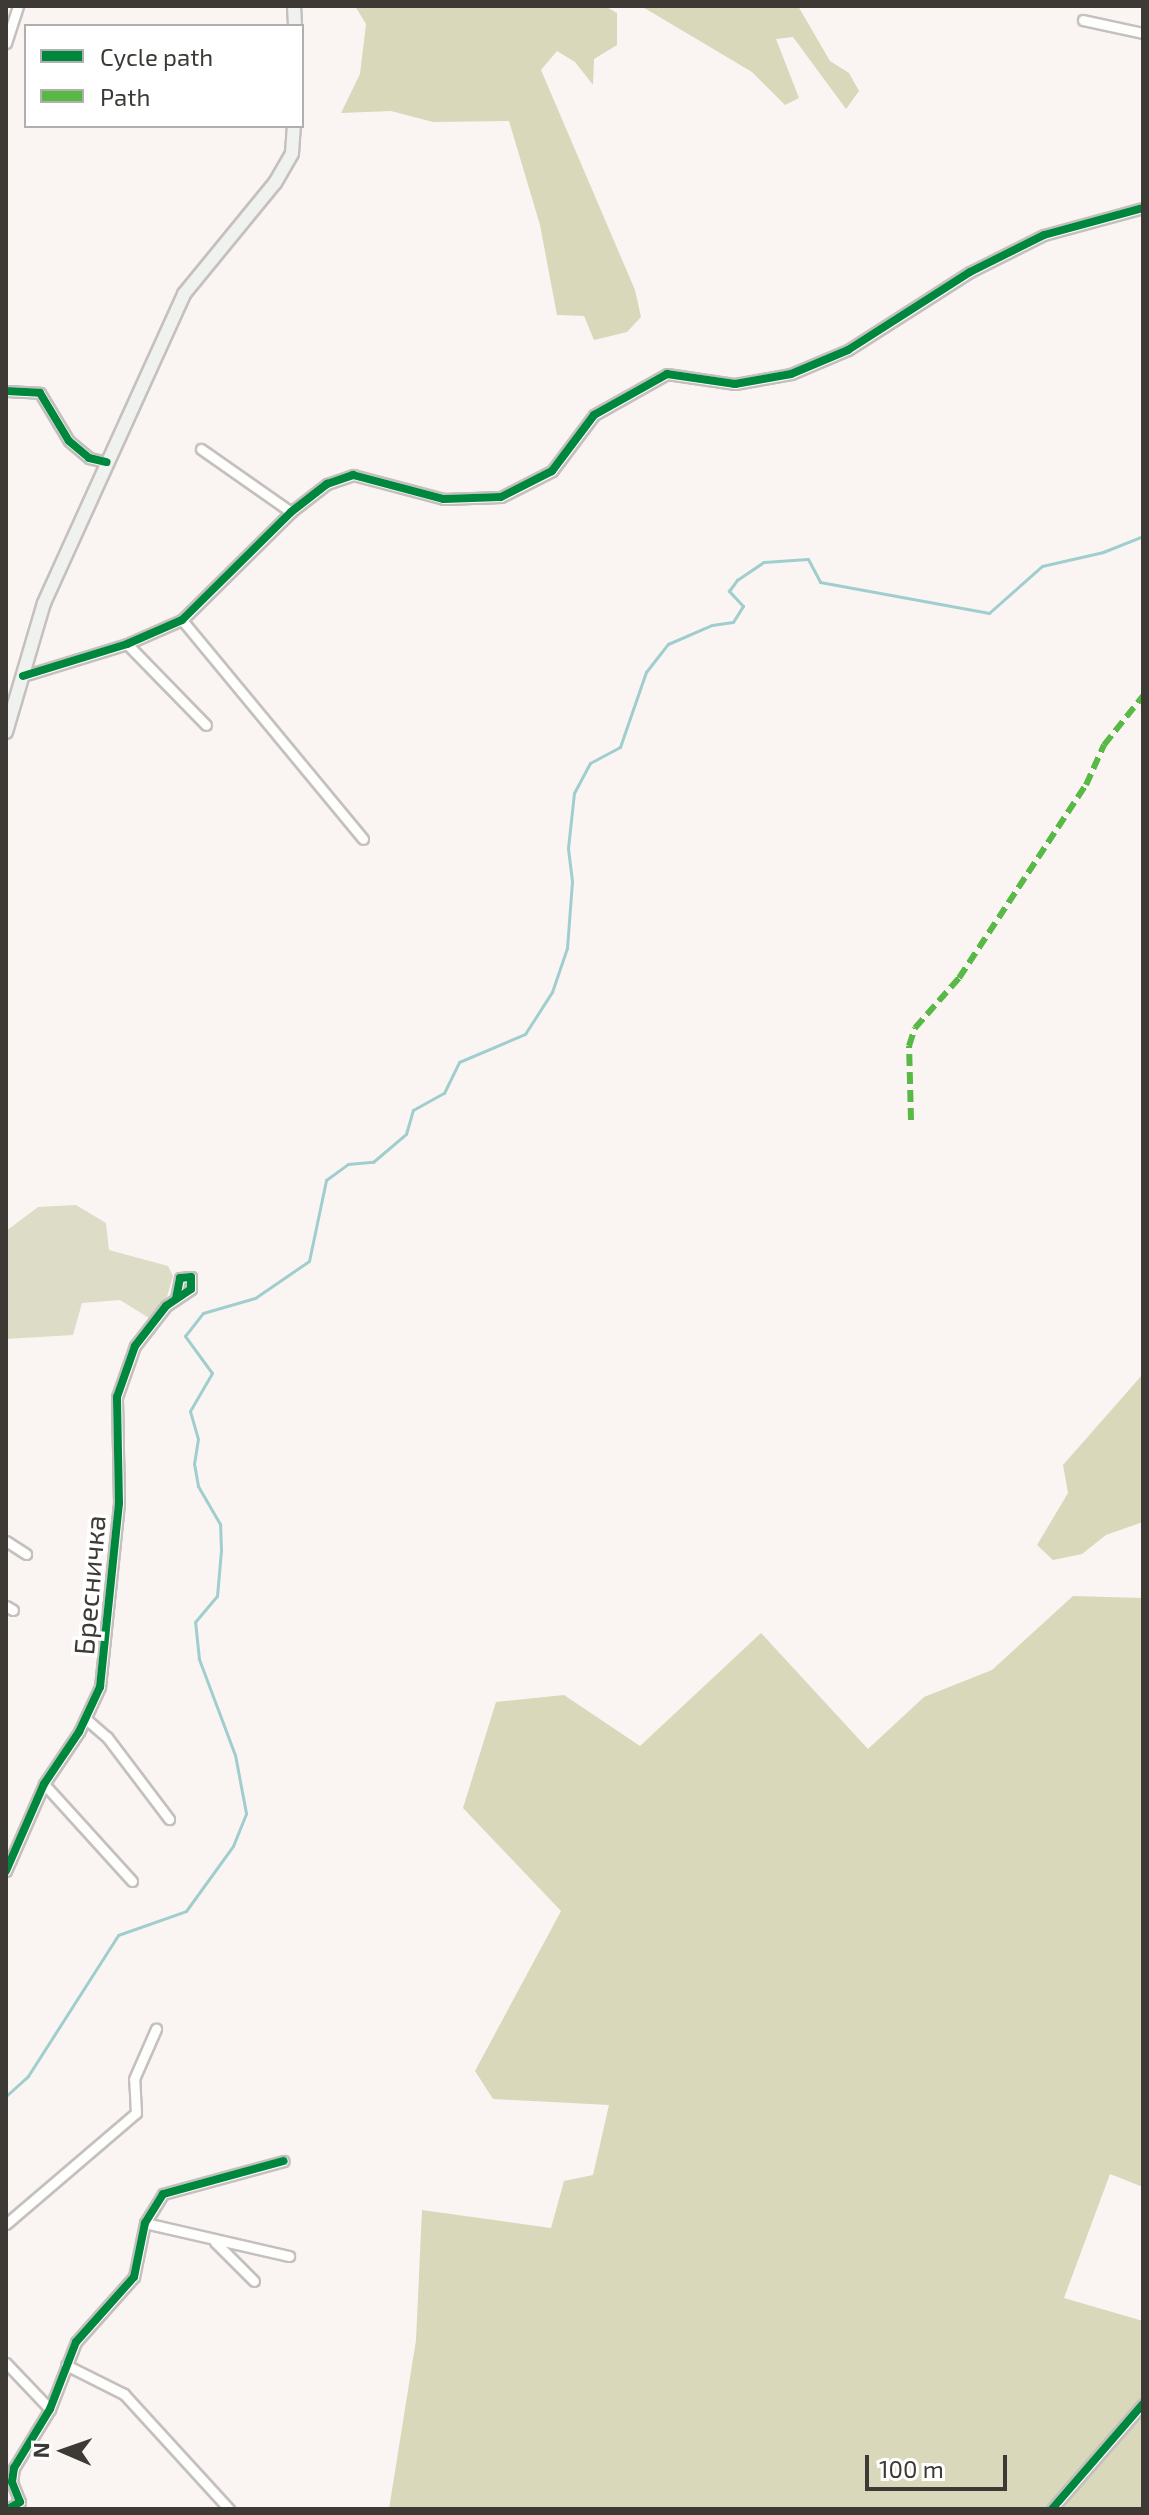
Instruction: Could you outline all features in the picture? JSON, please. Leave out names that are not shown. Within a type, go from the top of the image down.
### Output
[{"type":"street","points":[[6,43],[18,6]]},
{"type":"street","points":[[1083,20],[1143,33]]},
{"type":"street","points":[[6,732],[36,624],[184,294],[275,183],[292,153],[294,128]]},
{"type":"street","points":[[23,676],[127,644],[182,620],[291,512],[327,484],[353,475],[444,499],[501,497],[552,471],[594,415],[667,374],[735,384],[791,374],[848,350],[970,272],[1044,235],[1143,208]]},
{"type":"street","points":[[6,391],[40,393],[69,441],[89,458],[107,462]]},
{"type":"street","points":[[201,449],[291,512]]},
{"type":"street","points":[[182,620],[363,839]]},
{"type":"street","points":[[127,644],[206,725]]},
{"type":"street","name":"Бресничка","points":[[6,1871],[44,1784],[86,1719],[101,1680],[116,1549],[117,1397],[135,1346],[176,1298]]},
{"type":"street","points":[[6,1541],[26,1554]]},
{"type":"street","points":[[86,1719],[107,1737],[169,1819]]},
{"type":"street","points":[[44,1784],[132,1881]]},
{"type":"street","points":[[6,2224],[136,2113],[134,2079],[156,2029]]},
{"type":"street","points":[[8,2509],[23,2506],[10,2470],[50,2409],[81,2335],[134,2277],[145,2223],[170,2189],[284,2161]]},
{"type":"street","points":[[145,2223],[215,2242],[289,2256]]},
{"type":"street","points":[[215,2242],[254,2281]]},
{"type":"street","points":[[6,2363],[50,2409]]},
{"type":"street","points":[[66,2365],[124,2394],[229,2509]]},
{"type":"street","points":[[1052,2509],[1143,2404]]},
{"type":"green space","points":[[355,6],[605,6],[617,13],[617,45],[594,59],[593,85],[575,62],[557,51],[541,70],[635,290],[641,317],[627,332],[594,340],[584,316],[557,315],[540,225],[509,121],[433,122],[391,111],[341,113],[360,74],[366,24]]},
{"type":"green space","points":[[641,6],[798,6],[830,61],[849,73],[859,91],[846,109],[793,37],[776,39],[799,98],[785,105],[752,72]]},
{"type":"green space","points":[[76,1205],[106,1223],[109,1250],[168,1266],[173,1276],[167,1297],[149,1318],[120,1300],[82,1303],[73,1335],[6,1339],[6,1231],[38,1207]]},
{"type":"green space","points":[[1143,1374],[1143,1522],[1106,1535],[1082,1554],[1053,1560],[1037,1545],[1068,1493],[1063,1465]]},
{"type":"green space","points":[[1073,1596],[1143,1598],[1143,2187],[1110,2174],[1064,2298],[1143,2321],[1143,2509],[389,2509],[416,2340],[422,2210],[551,2228],[564,2181],[593,2175],[609,2105],[493,2099],[475,2071],[561,1911],[463,1808],[496,1702],[564,1695],[640,1746],[761,1633],[868,1749],[924,1697],[992,1670]]},
{"type":"waterway","points":[[6,2096],[28,2076],[118,1935],[186,1911],[233,1846],[246,1813],[235,1755],[199,1659],[195,1622],[217,1596],[220,1524],[198,1486],[194,1464],[198,1439],[190,1411],[212,1373],[185,1336],[203,1313],[255,1298],[309,1261],[326,1180],[348,1164],[373,1162],[406,1134],[413,1110],[444,1093],[459,1062],[525,1034],[552,992],[567,948],[572,881],[568,848],[574,793],[590,763],[620,747],[646,672],[668,644],[712,625],[733,622],[743,606],[729,591],[737,580],[764,562],[808,559],[820,582],[989,613],[1042,566],[1103,552],[1143,536]]},
{"type":"marked path","points":[[911,1120],[909,1046],[915,1028],[959,978],[1086,785],[1104,745],[1143,696]]},
{"type":"cycle path","points":[[23,676],[127,644],[182,620],[291,512],[327,484],[353,475],[444,499],[501,497],[552,471],[594,415],[667,374],[735,384],[791,374],[848,350],[970,272],[1044,235],[1143,208]]},
{"type":"cycle path","points":[[6,391],[40,393],[69,441],[89,458],[107,462]]},
{"type":"cycle path","points":[[6,1871],[44,1784],[79,1732],[100,1687],[119,1503],[117,1397],[135,1346],[166,1306],[191,1289],[191,1277],[180,1278],[176,1298]]},
{"type":"cycle path","points":[[8,2509],[20,2502],[12,2482],[14,2468],[50,2409],[76,2342],[134,2277],[145,2223],[163,2194],[284,2161]]},
{"type":"cycle path","points":[[1052,2509],[1143,2404]]}]
